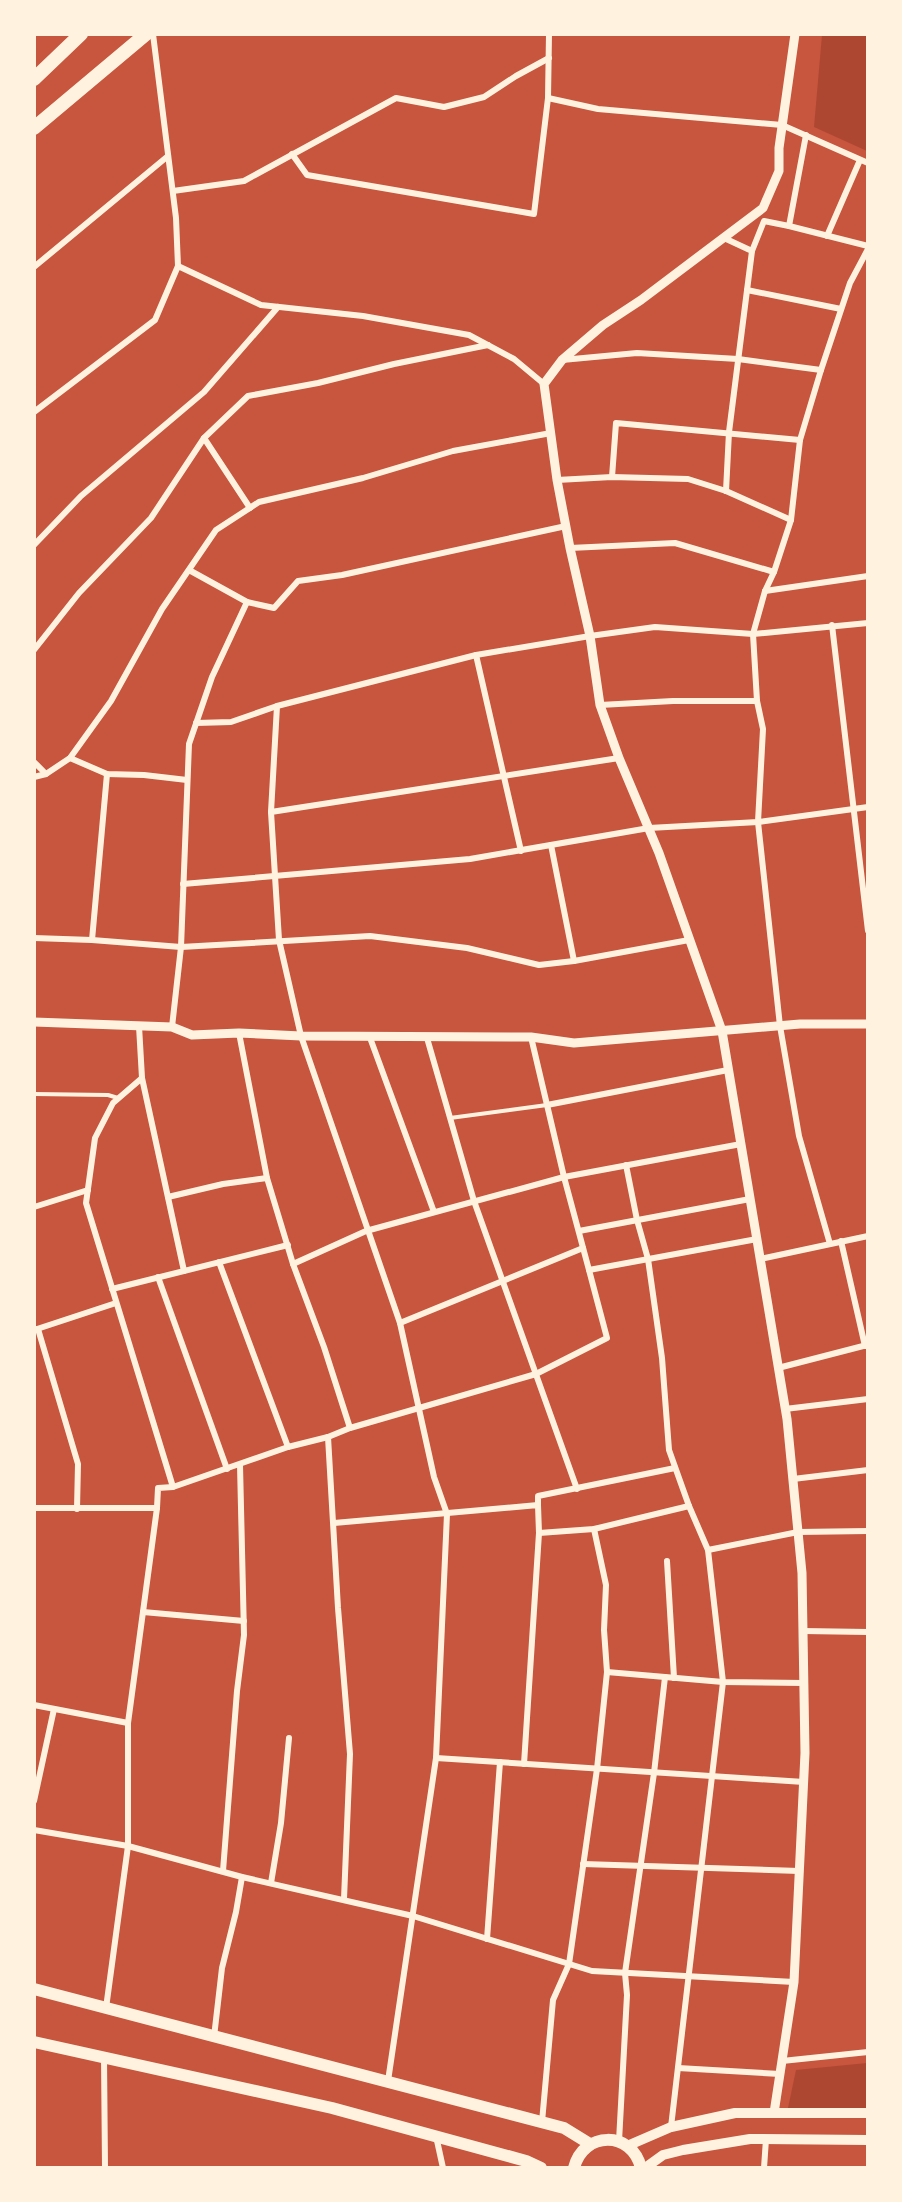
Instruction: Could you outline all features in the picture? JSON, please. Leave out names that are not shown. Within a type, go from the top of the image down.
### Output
[{"type":"highway","points":[[34,79],[81,34]]},
{"type":"highway","points":[[34,128],[146,34]]},
{"type":"main road","points":[[34,1989],[564,2128],[590,2144]]},
{"type":"main road","points":[[34,2042],[332,2108],[526,2161],[541,2168]]},
{"type":"main road","points":[[574,2168],[582,2151],[599,2140],[623,2143],[671,2127],[735,2114],[867,2113]]},
{"type":"main road","points":[[623,2143],[634,2152],[643,2168],[663,2155],[750,2139],[867,2140]]},
{"type":"street","points":[[34,412],[155,320],[178,266],[176,218],[153,34]]},
{"type":"street","points":[[292,154],[307,175],[534,214],[548,98],[549,34]]},
{"type":"street","points":[[544,384],[562,360],[603,324],[641,300],[763,208],[779,171],[779,148],[795,34]]},
{"type":"street","points":[[173,191],[244,181],[396,98],[444,107],[484,97],[549,58]]},
{"type":"street","points":[[548,98],[598,109],[782,125],[867,163]]},
{"type":"street","points":[[789,226],[806,135]]},
{"type":"street","points":[[34,267],[168,156]]},
{"type":"street","points":[[827,236],[860,160]]},
{"type":"street","points":[[726,491],[729,432],[752,251],[764,221],[867,247],[841,309],[800,440],[791,520],[774,572],[765,591],[753,634],[757,701],[763,729],[758,822],[780,1026],[799,1136],[830,1244]]},
{"type":"street","points":[[724,238],[752,251]]},
{"type":"street","points":[[178,266],[261,305],[363,316],[469,335],[514,359],[544,384],[557,480],[590,636],[600,705],[619,758],[649,828],[722,1031],[785,1409],[802,1573],[804,1782],[794,1982],[774,2113]]},
{"type":"street","points":[[747,290],[841,309]]},
{"type":"street","points":[[34,546],[81,496],[204,392],[278,307]]},
{"type":"street","points":[[34,650],[79,593],[151,518],[204,438],[248,396],[318,383],[394,364],[488,345]]},
{"type":"street","points":[[562,360],[638,353],[738,359],[821,370]]},
{"type":"street","points":[[612,477],[616,423],[800,440]]},
{"type":"street","points":[[34,777],[46,774],[70,758],[111,701],[162,609],[216,530],[259,502],[363,478],[453,451],[551,434]]},
{"type":"street","points":[[204,438],[250,508]]},
{"type":"street","points":[[557,480],[612,477],[688,479],[726,491],[791,520]]},
{"type":"street","points":[[189,570],[247,602],[274,608],[298,581],[342,575],[566,526]]},
{"type":"street","points":[[570,548],[675,543],[774,572]]},
{"type":"street","points":[[765,591],[867,576]]},
{"type":"street","points":[[172,1027],[181,948],[189,744],[212,677],[247,602]]},
{"type":"street","points":[[196,723],[231,722],[277,706],[476,655],[590,636],[655,627],[753,634],[867,623]]},
{"type":"street","points":[[832,625],[867,932]]},
{"type":"street","points":[[476,655],[520,851]]},
{"type":"street","points":[[600,705],[673,701],[757,701]]},
{"type":"street","points":[[277,706],[271,812],[279,940],[301,1036],[399,1323],[434,1477],[447,1514],[436,1758],[388,2081]]},
{"type":"street","points":[[70,758],[107,774],[144,774],[187,780]]},
{"type":"street","points":[[271,812],[504,774],[619,758]]},
{"type":"street","points":[[34,762],[46,774]]},
{"type":"street","points":[[92,940],[107,774]]},
{"type":"street","points":[[183,884],[470,859],[649,828],[758,822],[867,807]]},
{"type":"street","points":[[551,845],[574,961]]},
{"type":"street","points":[[34,938],[92,940],[181,948],[370,936],[467,948],[539,965],[574,961],[689,940]]},
{"type":"street","points":[[34,1022],[172,1027],[192,1035],[239,1033],[427,1038],[531,1037],[574,1043],[780,1026],[867,1024]]},
{"type":"street","points":[[139,1026],[142,1078],[184,1271]]},
{"type":"street","points":[[239,1033],[267,1178],[293,1264],[324,1347],[350,1428]]},
{"type":"street","points":[[369,1035],[434,1212]]},
{"type":"street","points":[[106,2008],[128,1846],[128,1723],[158,1488],[173,1487],[350,1428],[536,1374],[607,1338],[564,1176],[531,1037]]},
{"type":"street","points":[[427,1038],[474,1201],[577,1489]]},
{"type":"street","points":[[548,1105],[728,1070]]},
{"type":"street","points":[[142,1078],[113,1103],[95,1138],[86,1203],[173,1487]]},
{"type":"street","points":[[293,1264],[366,1231],[564,1176],[741,1144]]},
{"type":"street","points":[[626,1165],[637,1220],[648,1259],[662,1358],[669,1450],[708,1550],[723,1682],[671,2127]]},
{"type":"street","points":[[168,1197],[223,1184],[267,1178]]},
{"type":"street","points":[[34,1207],[88,1190]]},
{"type":"street","points":[[579,1231],[750,1199]]},
{"type":"street","points":[[760,1258],[867,1236]]},
{"type":"street","points":[[589,1270],[757,1239]]},
{"type":"street","points":[[778,1368],[866,1346],[841,1241]]},
{"type":"street","points":[[112,1289],[288,1245]]},
{"type":"street","points":[[399,1323],[583,1248]]},
{"type":"street","points":[[219,1262],[288,1448]]},
{"type":"street","points":[[158,1277],[227,1469]]},
{"type":"street","points":[[77,1509],[78,1464],[36,1330],[116,1303]]},
{"type":"street","points":[[785,1409],[867,1399]]},
{"type":"street","points":[[328,1437],[338,1608],[350,1754],[344,1899]]},
{"type":"street","points":[[223,1871],[244,1621],[240,1465]]},
{"type":"street","points":[[524,1764],[539,1533],[538,1496],[675,1468]]},
{"type":"street","points":[[793,1479],[867,1470]]},
{"type":"street","points":[[334,1523],[538,1505]]},
{"type":"street","points":[[539,1533],[594,1529],[689,1506]]},
{"type":"street","points":[[34,1508],[157,1508]]},
{"type":"street","points":[[542,2122],[553,2000],[569,1964],[597,1769],[607,1672],[604,1630],[606,1585],[594,1529]]},
{"type":"street","points":[[708,1550],[798,1532],[867,1531]]},
{"type":"street","points":[[667,1561],[674,1678]]},
{"type":"street","points":[[143,1612],[244,1621]]},
{"type":"street","points":[[803,1631],[867,1632]]},
{"type":"street","points":[[607,1672],[723,1682],[804,1683]]},
{"type":"street","points":[[623,2143],[627,1995],[625,1973],[654,1773],[665,1677]]},
{"type":"street","points":[[34,1706],[128,1723]]},
{"type":"street","points":[[34,1801],[54,1709]]},
{"type":"street","points":[[271,1883],[289,1738]]},
{"type":"street","points":[[436,1758],[804,1782]]},
{"type":"street","points":[[488,1939],[500,1762]]},
{"type":"street","points":[[34,1830],[128,1846],[242,1877],[413,1916],[592,1971],[794,1982]]},
{"type":"street","points":[[583,1864],[799,1871]]},
{"type":"street","points":[[214,2038],[222,1968],[242,1877]]},
{"type":"street","points":[[782,2061],[867,2052]]},
{"type":"street","points":[[104,2057],[105,2168]]},
{"type":"street","points":[[678,2068],[780,2074]]},
{"type":"street","points":[[436,2136],[443,2168]]},
{"type":"street","points":[[764,2168],[766,2139]]},
{"type":"lane","points":[[34,1094],[108,1095],[119,1098]]},
{"type":"lane","points":[[450,1118],[548,1105]]},
{"type":"shaded area","points":[[822,35],[867,35],[867,151],[814,127]]},
{"type":"shaded area","points":[[867,2063],[867,2108],[788,2108],[796,2070]]}]
